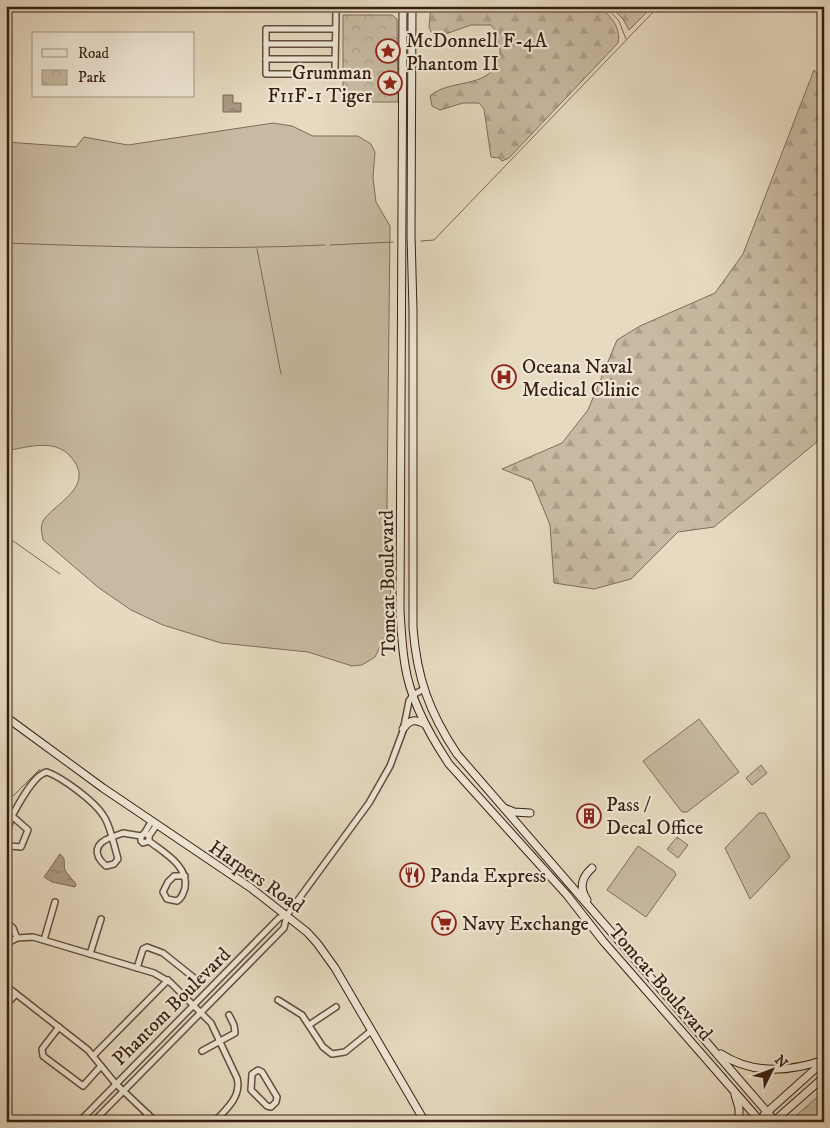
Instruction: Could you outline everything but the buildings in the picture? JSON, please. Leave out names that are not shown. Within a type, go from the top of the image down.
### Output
[{"type":"main road","name":"Tomcat Boulevard","points":[[403,7],[400,610],[405,666],[413,696],[435,743],[449,764],[566,895],[603,941],[759,1121]]},
{"type":"main road","name":"Tomcat Boulevard","points":[[412,7],[413,628],[418,670],[424,689],[432,713],[457,754],[774,1121]]},
{"type":"main road","name":"Harpers Road","points":[[6,717],[154,824],[250,888],[307,932],[335,968],[425,1122]]},
{"type":"main road","points":[[404,728],[412,720],[425,724]]},
{"type":"main road","points":[[502,807],[514,812],[530,813]]},
{"type":"main road","points":[[592,868],[584,878],[581,886],[583,893],[600,919]]},
{"type":"main road","points":[[712,1047],[734,1062],[756,1069],[787,1069],[824,1061]]},
{"type":"main road","points":[[759,1121],[824,1061]]},
{"type":"main road","points":[[774,1121],[824,1077]]},
{"type":"main road","points":[[723,1079],[738,1100],[738,1122]]},
{"type":"street","points":[[93,6],[412,7]]},
{"type":"street","points":[[336,7],[336,29],[336,44],[335,74],[266,74],[266,30],[336,29]]},
{"type":"street","points":[[266,44],[336,44]]},
{"type":"street","points":[[266,59],[335,59]]},
{"type":"street","points":[[413,696],[424,689]]},
{"type":"street","name":"Phantom Boulevard","points":[[93,1122],[284,928],[287,915],[369,803],[390,766],[404,728],[409,701],[413,696]]},
{"type":"street","points":[[6,834],[12,816],[20,802],[40,774],[46,772],[71,787],[99,810],[107,821],[112,837],[118,859],[114,864],[106,866],[102,862],[97,848],[98,845],[103,841],[112,837],[123,833],[146,837],[184,871],[185,876],[185,884],[180,899],[173,902],[167,900],[163,892],[168,882],[174,876],[185,876]]},
{"type":"street","points":[[6,841],[10,846],[21,847],[28,833],[27,828],[12,816]]},
{"type":"street","points":[[146,837],[154,824]]},
{"type":"street","points":[[44,940],[55,902]]},
{"type":"street","name":"Phantom Boulevard","points":[[78,1122],[279,918],[287,915]]},
{"type":"street","points":[[90,954],[100,919]]},
{"type":"street","points":[[6,922],[13,928],[17,938]]},
{"type":"street","points":[[6,944],[17,938],[28,936],[154,973],[168,980],[211,1023],[237,1078],[239,1088],[234,1101],[214,1122]]},
{"type":"street","points":[[136,968],[143,949],[147,947],[162,953],[198,981]]},
{"type":"street","points":[[93,1056],[168,980]]},
{"type":"street","points":[[6,986],[93,1056],[115,1083],[156,1122]]},
{"type":"street","points":[[6,1005],[16,994]]},
{"type":"street","points":[[278,1000],[302,1015],[323,1047],[332,1054],[345,1052],[372,1031]]},
{"type":"street","points":[[309,1025],[336,1007]]},
{"type":"street","points":[[202,1051],[235,1033],[234,1025],[229,1015]]},
{"type":"street","points":[[59,1027],[42,1049],[43,1056],[83,1086],[101,1066]]},
{"type":"street","points":[[239,1088],[251,1090],[269,1107],[277,1100],[276,1094],[260,1070],[252,1074],[251,1090]]},
{"type":"street","points":[[141,1122],[148,1114]]},
{"type":"green space","points":[[431,6],[600,6],[617,27],[618,43],[509,158],[502,161],[499,158],[491,157],[484,109],[479,103],[463,103],[440,110],[432,106],[430,96],[447,87],[477,80],[493,70],[500,54],[496,32],[491,25],[471,25],[437,37],[433,36],[429,27]]},
{"type":"green space","points":[[610,6],[653,6],[629,30],[623,19]]},
{"type":"green space","points":[[343,15],[392,15],[397,19],[398,102],[343,102]]},
{"type":"green space","points":[[814,70],[824,83],[824,436],[714,527],[678,532],[631,579],[594,589],[554,583],[550,525],[532,481],[502,469],[562,443],[588,410],[617,340],[640,326],[715,293],[743,254]]},
{"type":"green space","points":[[273,123],[292,126],[313,136],[358,136],[371,144],[375,152],[373,178],[376,202],[390,226],[387,505],[391,600],[387,632],[375,657],[362,665],[352,666],[308,652],[221,643],[163,625],[131,610],[99,588],[43,540],[41,528],[44,520],[66,499],[79,480],[77,465],[71,457],[57,447],[41,445],[6,451],[6,142],[76,147],[84,137],[128,145]]},
{"type":"green space","points":[[699,719],[739,772],[687,812],[682,812],[643,761]]},
{"type":"green space","points":[[761,765],[767,773],[752,785],[746,778]]},
{"type":"green space","points":[[759,813],[765,813],[790,857],[750,899],[725,848]]},
{"type":"green space","points":[[677,837],[688,845],[678,858],[667,849]]},
{"type":"green space","points":[[638,846],[674,871],[676,875],[646,917],[607,890]]},
{"type":"green space","points":[[824,1091],[824,1122],[789,1122]]},
{"type":"water","points":[[223,95],[233,95],[233,103],[241,103],[241,112],[223,112]]},
{"type":"water","points":[[60,854],[64,860],[65,870],[76,884],[75,887],[52,882],[44,877]]},
{"type":"waterway","points":[[605,6],[619,21],[626,39]]},
{"type":"waterway","points":[[421,241],[434,240],[659,6]]},
{"type":"waterway","points":[[330,245],[393,242]]},
{"type":"waterway","points":[[6,243],[166,247],[325,245]]},
{"type":"waterway","points":[[257,249],[281,374]]},
{"type":"waterway","points":[[6,536],[60,574]]},
{"type":"waterway","points":[[6,803],[40,769]]},
{"type":"place","name":"McDonnell F-4A Phantom II","points":[[388,51]]},
{"type":"place","name":"Grumman F11F-1 Tiger","points":[[390,83]]},
{"type":"place","name":"Oceana Naval Medical Clinic","points":[[504,377]]},
{"type":"place","name":"Pass / Decal Office","points":[[589,816]]},
{"type":"place","name":"Panda Express","points":[[412,875]]},
{"type":"place","name":"Navy Exchange","points":[[444,923]]}]
